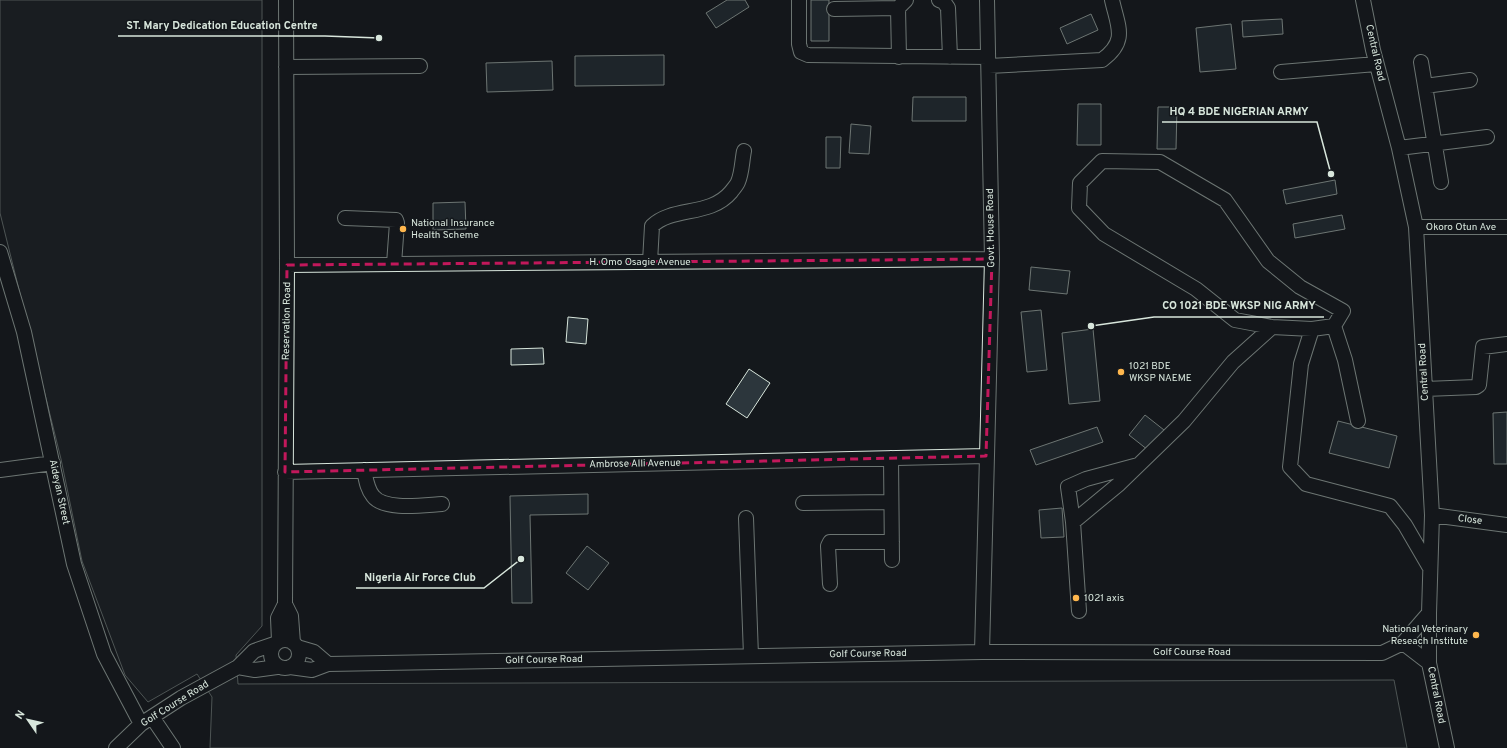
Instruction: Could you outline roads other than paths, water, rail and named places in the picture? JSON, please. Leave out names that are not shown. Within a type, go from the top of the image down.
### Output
[{"type":"street","name":"Reservation Road","points":[[277,643],[278,618],[285,604],[288,265],[286,0]]},
{"type":"street","points":[[799,0],[799,44],[801,52],[808,55],[950,57],[988,62],[1102,60],[1114,51],[1120,37],[1112,0]]},
{"type":"street","points":[[939,0],[944,2],[948,8],[950,57]]},
{"type":"street","name":"Govt. House Road","points":[[982,652],[992,259],[987,0]]},
{"type":"street","name":"Central Road","points":[[1363,0],[1376,64],[1399,148],[1416,227],[1432,515],[1429,613],[1430,663],[1447,748]]},
{"type":"street","points":[[834,9],[902,4],[899,57]]},
{"type":"street","points":[[1421,62],[1441,182]]},
{"type":"street","points":[[1281,72],[1376,64]]},
{"type":"street","points":[[286,67],[420,66]]},
{"type":"street","points":[[1425,86],[1470,80]]},
{"type":"street","points":[[1399,148],[1487,137]]},
{"type":"street","points":[[650,262],[652,226],[666,218],[698,211],[714,205],[727,197],[738,182],[744,151]]},
{"type":"street","points":[[1334,326],[1312,329],[1272,327],[1235,320],[1196,289],[1104,234],[1079,208],[1080,183],[1102,161],[1160,162],[1225,200],[1268,261],[1300,287],[1343,311],[1334,326],[1345,360],[1358,421]]},
{"type":"street","points":[[345,218],[396,220],[394,264]]},
{"type":"street","name":"Okoro Otun Ave","points":[[1416,227],[1507,227]]},
{"type":"street","name":"Aideyan Street","points":[[0,252],[24,332],[74,564],[104,654],[147,721],[173,748]]},
{"type":"street","name":"H. Omo Osagie Avenue","points":[[288,265],[992,259]]},
{"type":"street","points":[[1073,522],[1119,484],[1184,421],[1234,362],[1272,327]]},
{"type":"street","points":[[1312,329],[1302,364],[1290,467],[1306,484],[1390,506],[1405,525],[1430,568]]},
{"type":"street","points":[[1425,389],[1476,387],[1479,385],[1483,347],[1507,344]]},
{"type":"street","name":"Ambrose Alli Avenue","points":[[285,472],[986,456]]},
{"type":"street","points":[[891,458],[892,560]]},
{"type":"street","points":[[0,470],[53,462]]},
{"type":"street","points":[[1079,611],[1073,522],[1068,486],[1086,479],[1138,466]]},
{"type":"street","points":[[364,470],[368,487],[379,503],[388,505],[442,504]]},
{"type":"street","points":[[803,503],[891,502]]},
{"type":"street","name":"Close","points":[[1432,515],[1507,525]]},
{"type":"street","points":[[746,518],[751,656]]},
{"type":"street","points":[[830,584],[828,546],[830,542],[892,542]]},
{"type":"street","points":[[277,643],[270,654],[271,659],[284,667],[294,665],[299,656],[295,645],[291,616],[285,604]]},
{"type":"street","name":"Golf Course Road","points":[[116,748],[147,721],[181,698],[238,667],[255,670],[284,667],[312,670],[328,664],[982,652],[1382,653],[1403,643],[1429,613]]},
{"type":"street","points":[[238,667],[254,651],[287,640],[295,645],[314,652],[328,664]]},
{"type":"street","points":[[1403,643],[1430,663]]},
{"type":"place","name":"ST. Mary Dedication Education Centre","points":[[379,38]]},
{"type":"place","name":"HQ 4 BDE NIGERIAN ARMY","points":[[1331,174]]},
{"type":"place","name":"National Insurance Health Scheme","points":[[403,229]]},
{"type":"place","name":"CO 1021 BDE WKSP NIG ARMY","points":[[1091,326]]},
{"type":"place","name":"1021 BDE WKSP NAEME","points":[[1121,372]]},
{"type":"place","name":"Nigeria Air Force Club","points":[[521,559]]},
{"type":"place","name":"1021 axis","points":[[1076,598]]},
{"type":"place","name":"National Veterinary Reseach Institute","points":[[1476,635]]}]
